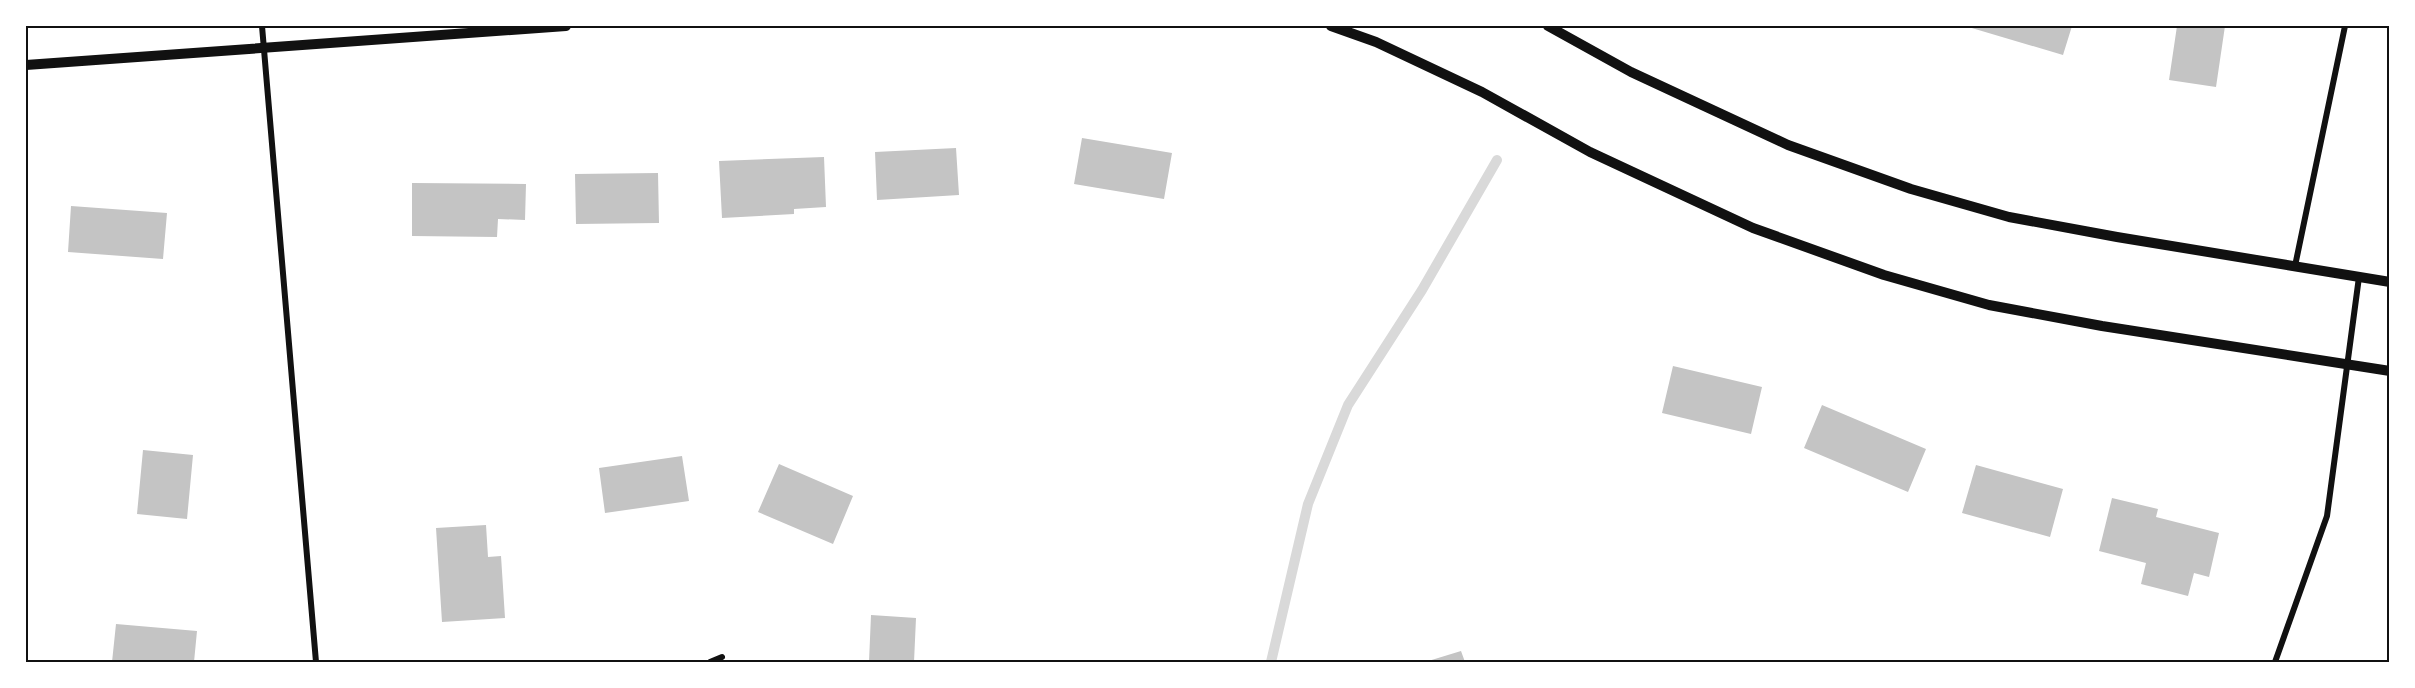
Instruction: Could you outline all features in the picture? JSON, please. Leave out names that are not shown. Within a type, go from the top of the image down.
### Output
[{"type":"street","points":[[262,26],[316,663]]},
{"type":"street","points":[[26,65],[566,26]]},
{"type":"street","points":[[1332,26],[1376,42],[1482,92],[1590,152],[1754,228],[1884,275],[2000,307],[2102,326],[2390,371]]},
{"type":"street","points":[[1548,26],[1631,72],[1788,145],[1911,189],[2009,217],[2390,282]]},
{"type":"street","points":[[2295,266],[2345,26]]},
{"type":"street","points":[[2275,663],[2327,516],[2359,277]]},
{"type":"street","points":[[710,663],[722,657]]},
{"type":"building","points":[[1965,26],[2072,26],[2063,55]]},
{"type":"building","points":[[2177,26],[2225,26],[2216,87],[2169,80]]},
{"type":"building","points":[[1082,138],[1172,153],[1164,199],[1074,184]]},
{"type":"building","points":[[956,148],[959,195],[877,200],[875,152]]},
{"type":"building","points":[[824,157],[826,207],[794,209],[794,214],[722,218],[719,161]]},
{"type":"building","points":[[658,173],[659,223],[576,224],[575,174]]},
{"type":"building","points":[[412,183],[526,184],[525,220],[498,219],[497,237],[412,236]]},
{"type":"building","points":[[71,206],[167,213],[163,259],[68,252]]},
{"type":"building","points":[[1673,366],[1762,387],[1751,434],[1662,413]]},
{"type":"building","points":[[1822,405],[1926,449],[1908,492],[1804,448]]},
{"type":"building","points":[[143,450],[193,455],[187,519],[137,514]]},
{"type":"building","points":[[682,456],[689,501],[605,513],[599,468]]},
{"type":"building","points":[[779,464],[853,496],[833,544],[758,512]]},
{"type":"building","points":[[1976,465],[2063,489],[2050,537],[1962,513]]},
{"type":"building","points":[[2112,498],[2158,509],[2156,517],[2219,533],[2209,577],[2194,573],[2188,596],[2141,584],[2146,563],[2099,551]]},
{"type":"building","points":[[486,525],[488,557],[501,556],[505,618],[442,622],[436,528]]},
{"type":"building","points":[[871,615],[916,618],[914,662],[869,662]]},
{"type":"building","points":[[116,624],[197,631],[194,662],[112,662]]},
{"type":"building","points":[[1461,651],[1465,662],[1425,662]]},
{"type":"waterway","points":[[1271,662],[1308,504],[1348,405],[1422,290],[1497,160]]}]
